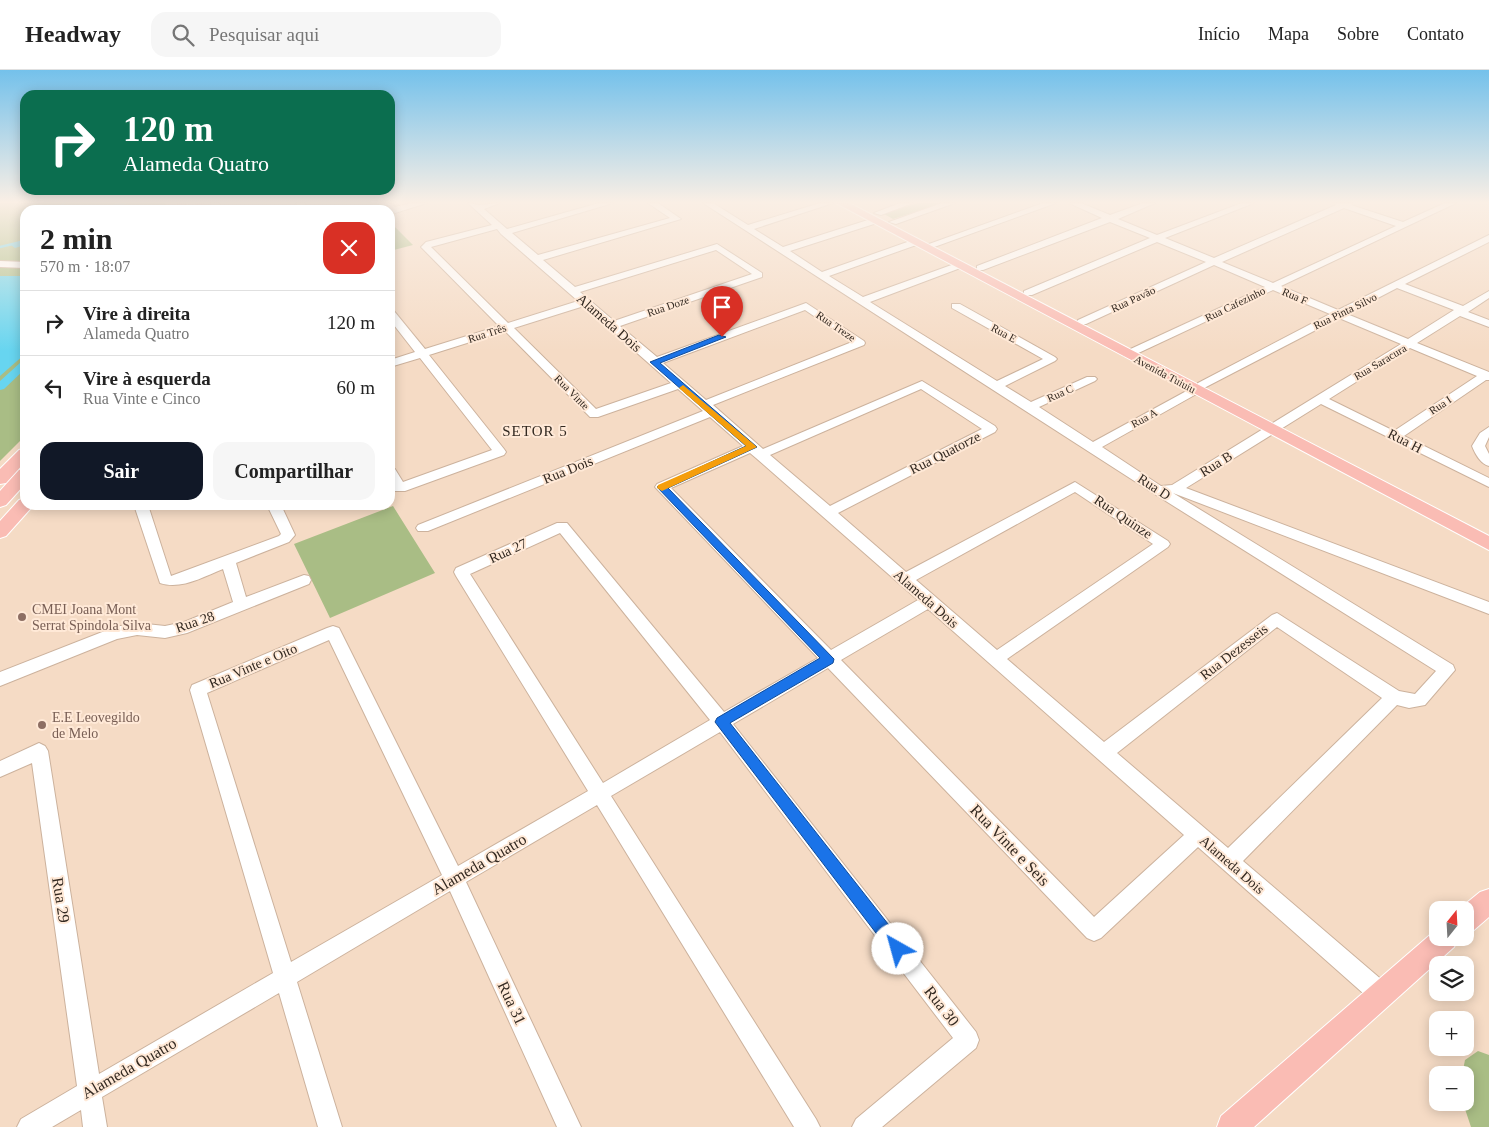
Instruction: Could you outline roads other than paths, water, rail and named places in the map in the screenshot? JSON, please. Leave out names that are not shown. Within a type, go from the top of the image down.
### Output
[{"type":"main road","name":"Avenida Tuiuiu","points":[[936,252],[960,265],[985,273],[1028,293],[1132,352]]},
{"type":"main road","name":"Avenida Tuiuiu","points":[[949,252],[1489,544]]},
{"type":"main road","name":"Avenida Tuiuiu","points":[[1275,428],[1489,537]]},
{"type":"main road","points":[[0,479],[20,458]]},
{"type":"main road","points":[[0,501],[20,479]]},
{"type":"main road","points":[[0,532],[20,510]]},
{"type":"main road","points":[[1474,914],[1489,901]]},
{"type":"main road","points":[[1232,1127],[1436,946]]},
{"type":"street","points":[[431,252],[506,327]]},
{"type":"street","name":"Alameda Dois","points":[[528,252],[1381,994]]},
{"type":"street","points":[[536,259],[560,252]]},
{"type":"street","name":"Rua Doze","points":[[572,291],[699,252]]},
{"type":"street","name":"Rua Doze","points":[[612,325],[759,276],[725,252]]},
{"type":"street","points":[[788,252],[862,301],[960,265]]},
{"type":"street","points":[[822,275],[887,252]]},
{"type":"street","points":[[985,273],[1033,252]]},
{"type":"street","points":[[1028,293],[1124,252]]},
{"type":"street","name":"Rua F","points":[[1191,252],[1487,376]]},
{"type":"street","name":"Rua Pavão","points":[[1082,322],[1237,252]]},
{"type":"street","name":"Rua Cafezinho","points":[[1132,352],[1344,252]]},
{"type":"street","name":"Rua Pinta Silvo","points":[[1199,388],[1338,314],[1461,252]]},
{"type":"street","points":[[0,264],[20,265]]},
{"type":"street","points":[[1398,285],[1489,324]]},
{"type":"street","name":"Rua Saracura","points":[[1275,428],[1489,294]]},
{"type":"street","name":"Rua D","points":[[862,301],[1158,490],[1447,670]]},
{"type":"street","name":"Rua Três","points":[[395,363],[585,302]]},
{"type":"street","name":"Rua Treze","points":[[654,362],[806,306],[860,343],[708,409]]},
{"type":"street","name":"Rua E","points":[[956,306],[1051,359],[996,386]]},
{"type":"street","points":[[395,319],[500,452],[400,488],[395,480]]},
{"type":"street","name":"Rua Vinte","points":[[506,327],[594,414],[680,384]]},
{"type":"street","name":"Rua I","points":[[1395,436],[1487,376]]},
{"type":"street","name":"Rua C","points":[[1030,407],[1091,379]]},
{"type":"street","name":"Rua Quatorze","points":[[756,451],[922,384],[991,429],[827,513]]},
{"type":"street","name":"Rua A","points":[[1093,447],[1199,388]]},
{"type":"street","name":"Rua H","points":[[1320,399],[1489,483]]},
{"type":"street","name":"Rua Dois","points":[[423,528],[708,409]]},
{"type":"street","name":"Rua B","points":[[1158,490],[1175,489],[1275,428]]},
{"type":"street","points":[[1489,431],[1480,438],[1478,446],[1489,462]]},
{"type":"street","points":[[756,451],[662,487],[828,659]]},
{"type":"street","name":"Rua Quinze","points":[[904,580],[1075,486],[1163,544],[995,659]]},
{"type":"street","points":[[1175,489],[1489,608]]},
{"type":"street","points":[[143,510],[165,578],[171,581],[180,580],[284,539],[288,535],[276,510]]},
{"type":"street","name":"Rua 27","points":[[599,794],[461,572],[562,526],[722,722]]},
{"type":"street","points":[[228,562],[241,605]]},
{"type":"street","name":"Rua 28","points":[[0,679],[115,633],[137,629],[165,632],[176,630],[304,580]]},
{"type":"street","name":"Alameda Quatro","points":[[29,1127],[929,601]]},
{"type":"street","name":"Rua Dezesseis","points":[[1103,753],[1277,619],[1394,697],[1409,701],[1419,700],[1447,670]]},
{"type":"street","name":"Rua Vinte e Oito","points":[[286,977],[198,690],[334,632],[454,878]]},
{"type":"street","name":"Rua Vinte e Seis","points":[[828,659],[1094,931],[1196,835]]},
{"type":"street","points":[[1228,862],[1394,697]]},
{"type":"street","name":"Rua 30","points":[[722,722],[968,1040],[864,1127]]},
{"type":"street","name":"Rua 29","points":[[0,769],[39,751],[90,1091]]},
{"type":"street","points":[[599,794],[808,1127]]},
{"type":"street","name":"Rua 31","points":[[454,878],[569,1127]]},
{"type":"street","points":[[286,977],[330,1127]]},
{"type":"street","points":[[90,1091],[95,1127]]},
{"type":"water","points":[[0,276],[20,276],[20,358],[0,376]]},
{"type":"waterway","points":[[0,387],[20,369]]},
{"type":"place","name":"CMEI Joana Mont Serrat Spindola Silva","points":[[22,617]]},
{"type":"place","name":"E.E Leovegildo de Melo","points":[[42,725]]},
{"type":"district","name":"SETOR 5","points":[[535,431]]}]
